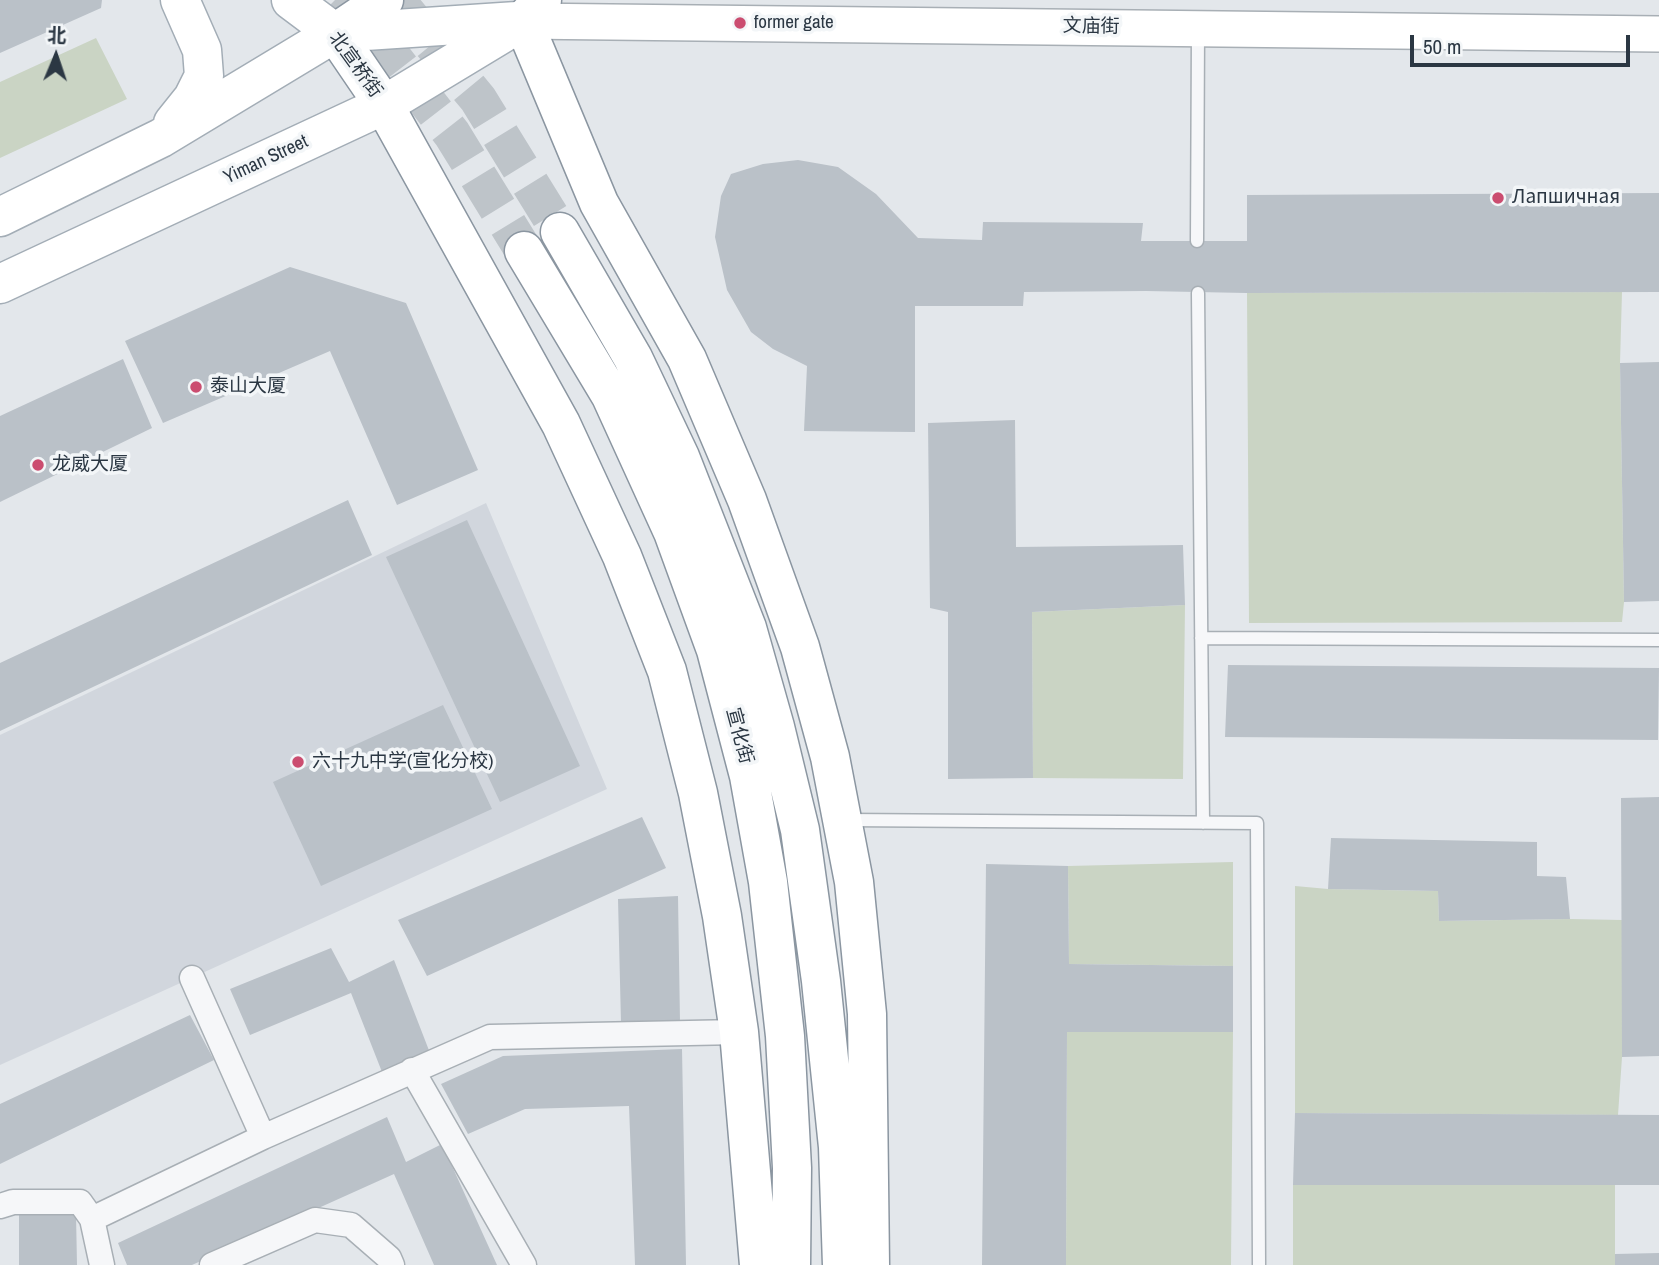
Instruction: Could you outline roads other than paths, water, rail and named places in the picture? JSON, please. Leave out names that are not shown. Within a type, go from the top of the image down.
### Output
[{"type":"main road","points":[[161,138],[193,98],[204,76],[202,50],[180,0]]},
{"type":"main road","name":"北宣桥街","points":[[291,0],[335,33],[384,106],[561,424],[622,556],[667,671],[698,793],[722,916],[739,1031]]},
{"type":"main road","points":[[0,217],[161,138],[335,33],[384,0]]},
{"type":"main road","points":[[335,33],[525,7],[600,203],[687,359],[747,500],[800,647],[830,757],[854,882],[867,1014],[876,1265]]},
{"type":"main road","name":"文庙街","points":[[525,7],[1198,29],[1659,34]]},
{"type":"main road","name":"Yiman Street","points":[[0,284],[384,106],[525,7]]},
{"type":"main road","points":[[560,232],[634,358],[680,457],[747,628],[775,727],[800,830],[821,981],[838,1147],[842,1265]]},
{"type":"main road","name":"宣化街","points":[[524,251],[611,396],[673,532],[719,662],[749,776],[768,882],[785,1036],[792,1167],[791,1265]]},
{"type":"main road","points":[[867,1014],[870,1265]]},
{"type":"main road","points":[[739,1031],[746,1265]]},
{"type":"main road","points":[[739,1031],[759,1265]]},
{"type":"street","points":[[192,978],[263,1137]]},
{"type":"street","points":[[92,1219],[263,1137],[490,1037],[739,1031]]},
{"type":"street","points":[[412,1070],[524,1265]]},
{"type":"street","points":[[0,1206],[13,1202],[80,1202],[92,1219],[102,1265]]},
{"type":"street","points":[[212,1265],[314,1220],[351,1225],[393,1265]]},
{"type":"lane","points":[[1198,29],[1198,241]]},
{"type":"lane","points":[[1198,293],[1203,823]]},
{"type":"lane","points":[[1201,638],[1659,640]]},
{"type":"lane","points":[[842,820],[1257,823],[1259,1265]]},
{"type":"tunnel","points":[[335,0],[390,54],[452,134],[524,251]]},
{"type":"tunnel","points":[[396,0],[478,99],[560,232]]},
{"type":"place","name":"former gate","points":[[740,23]]},
{"type":"place","name":"Лапшичная","points":[[1498,198]]},
{"type":"place","name":"泰山大厦","points":[[196,387]]},
{"type":"place","name":"龙威大厦","points":[[38,465]]},
{"type":"place","name":"六十九中学(宣化分校)","points":[[298,762]]}]
